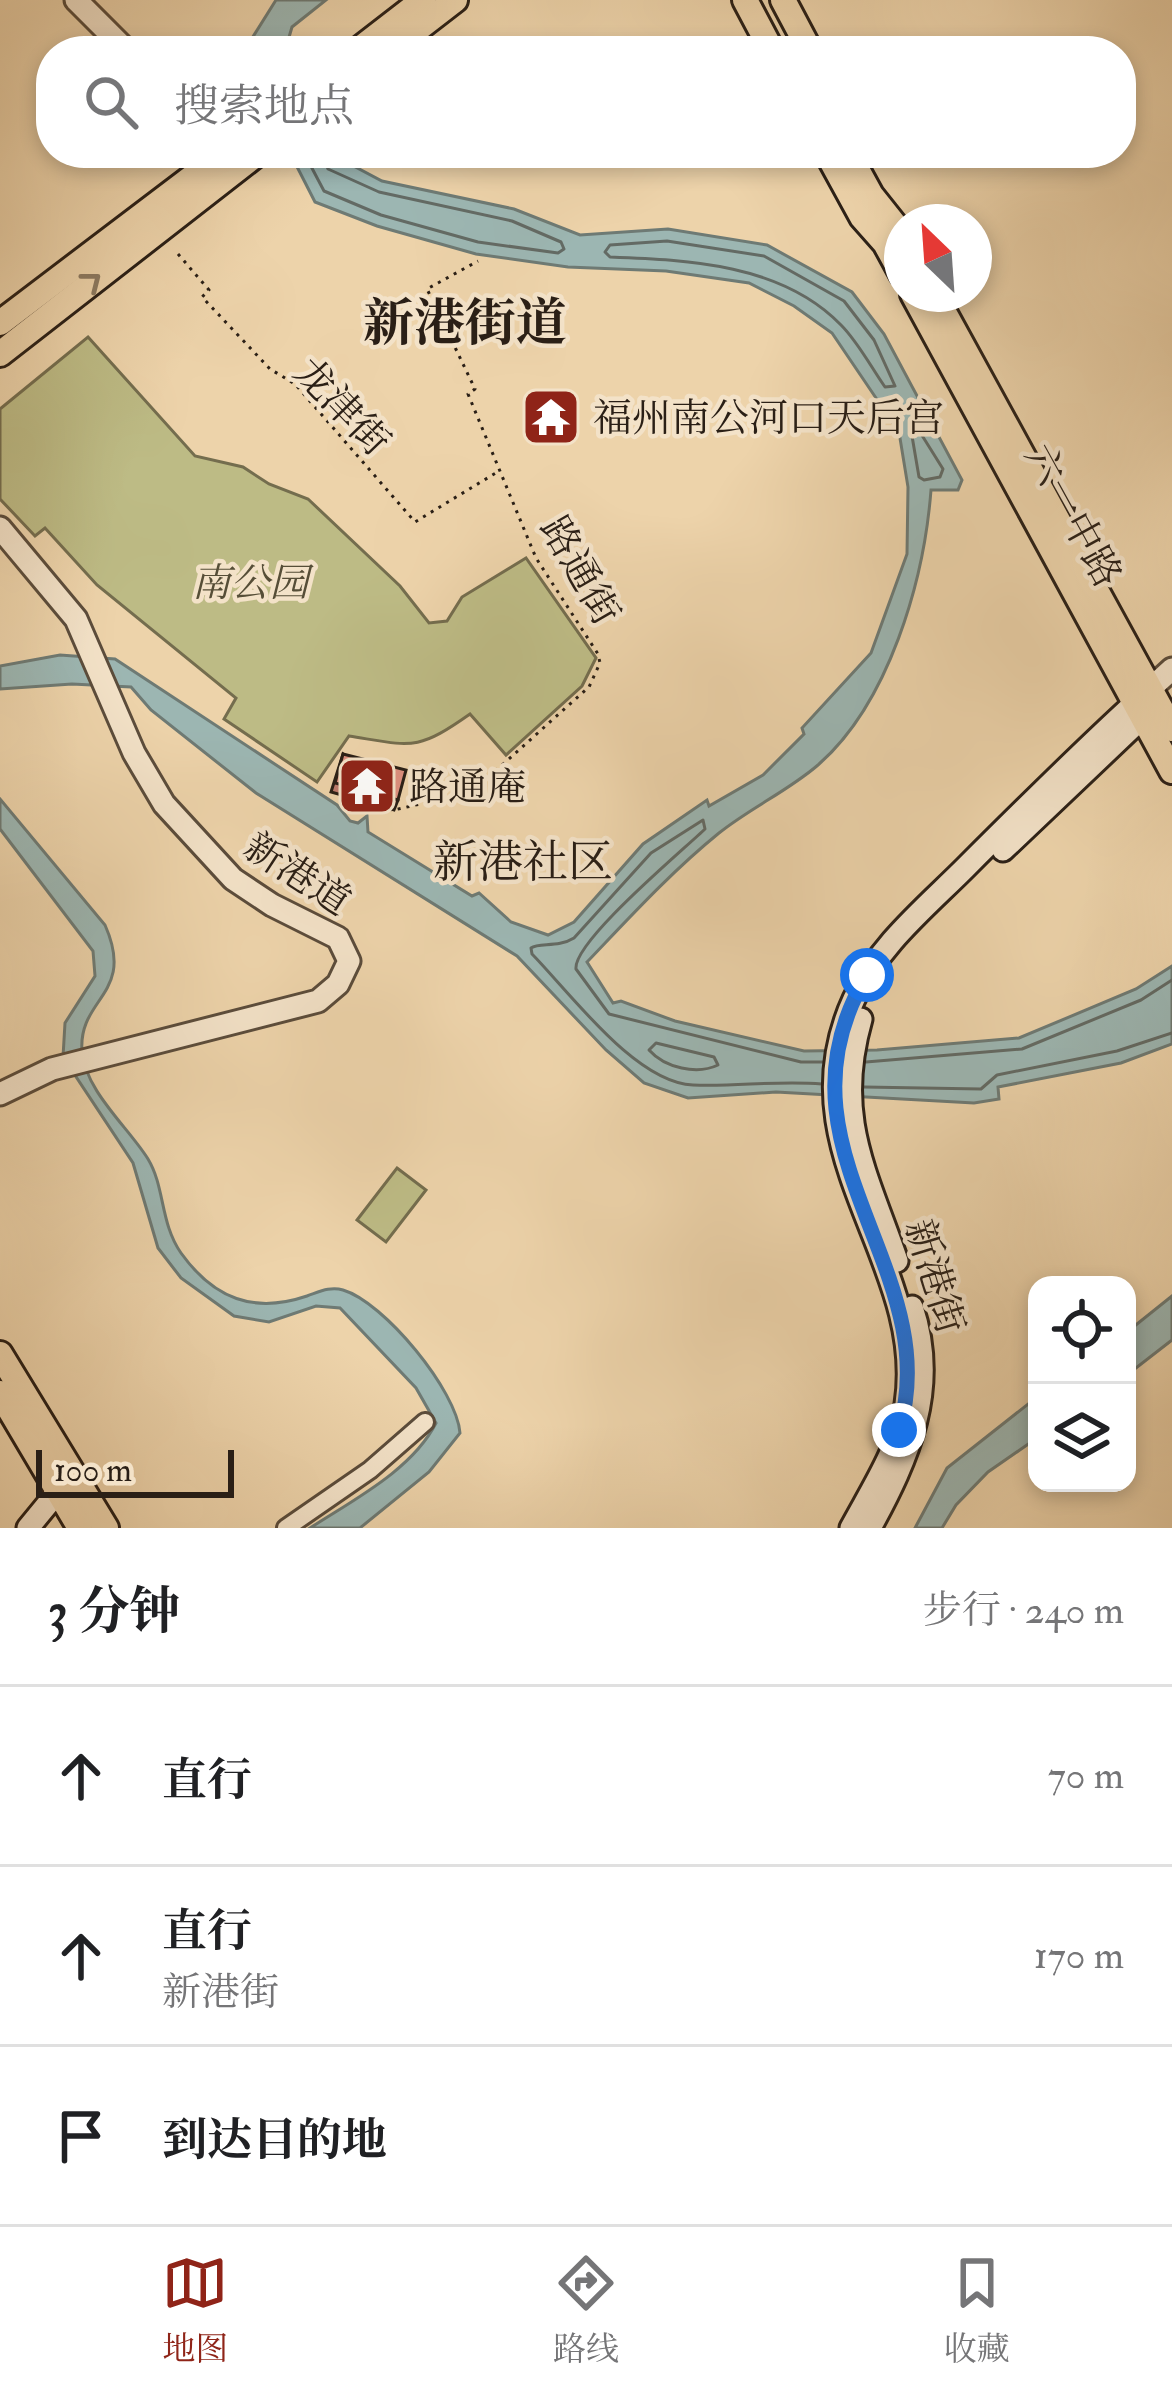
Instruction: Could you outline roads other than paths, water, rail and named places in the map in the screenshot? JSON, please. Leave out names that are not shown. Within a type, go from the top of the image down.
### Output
[{"type":"main road","points":[[76,0],[112,36]]},
{"type":"main road","points":[[376,36],[423,0]]},
{"type":"main road","points":[[408,36],[455,0]]},
{"type":"main road","points":[[745,0],[764,36]]},
{"type":"main road","points":[[766,0],[786,36]]},
{"type":"main road","points":[[783,0],[802,36]]},
{"type":"main road","points":[[0,323],[204,168]]},
{"type":"main road","points":[[0,354],[239,168]]},
{"type":"main road","points":[[835,168],[862,217],[884,230]]},
{"type":"main road","points":[[856,168],[884,217]]},
{"type":"main road","points":[[874,168],[889,204]]},
{"type":"main road","name":"六一中路","points":[[924,312],[1151,701],[1172,729]]},
{"type":"main road","name":"六一中路","points":[[944,312],[1151,701],[1172,771]]},
{"type":"main road","name":"新港道","points":[[0,528],[60,596],[92,650],[142,769],[190,836],[254,894],[338,938],[349,962],[338,984],[318,1000],[52,1069],[0,1094]]},
{"type":"main road","points":[[842,1108],[850,1080],[852,1022],[862,984],[896,937],[1151,701],[1172,669]]},
{"type":"main road","name":"新港街","points":[[842,1108],[844,1159],[901,1318],[908,1363],[906,1406],[899,1430],[851,1528]]},
{"type":"main road","name":"新港街","points":[[842,1108],[918,1327],[924,1372],[911,1444],[870,1528]]},
{"type":"main road","points":[[0,1354],[68,1486],[80,1528]]},
{"type":"main road","points":[[0,1393],[68,1486],[106,1528]]},
{"type":"main road","points":[[28,1528],[68,1486]]},
{"type":"main road","points":[[42,1528],[68,1486]]},
{"type":"street","points":[[286,1528],[370,1470],[424,1422]]},
{"type":"water","points":[[276,0],[326,0],[292,27],[289,36],[253,36]]},
{"type":"water","points":[[298,168],[357,168],[382,181],[514,209],[580,235],[668,229],[767,245],[852,292],[884,334],[962,480],[958,490],[931,490],[911,601],[865,709],[818,765],[701,848],[587,962],[613,1003],[621,1001],[675,1021],[804,1051],[877,1050],[1019,1038],[1136,989],[1172,966],[1172,1044],[1121,1063],[998,1087],[999,1099],[974,1103],[776,1092],[688,1098],[644,1083],[517,956],[256,793],[151,710],[131,687],[72,684],[0,689],[0,666],[60,655],[115,659],[337,805],[350,821],[358,823],[367,816],[368,832],[472,896],[479,893],[511,922],[548,935],[574,922],[643,844],[707,800],[709,806],[763,775],[871,653],[907,554],[908,487],[899,432],[832,333],[749,283],[476,254],[377,226],[315,202]]},
{"type":"water","points":[[0,799],[105,925],[114,967],[83,1033],[85,1066],[99,1095],[148,1159],[169,1230],[181,1253],[207,1282],[236,1298],[270,1303],[334,1289],[360,1298],[416,1350],[456,1415],[460,1433],[429,1472],[360,1528],[310,1528],[397,1469],[436,1423],[416,1388],[340,1308],[316,1306],[269,1322],[234,1316],[181,1278],[158,1248],[133,1163],[63,1057],[65,1023],[95,976],[93,951],[0,829]]},
{"type":"water","points":[[1172,1296],[1172,1340],[1136,1368],[1136,1325]]},
{"type":"water","points":[[1028,1404],[1028,1444],[988,1472],[956,1505],[942,1528],[915,1528],[947,1468]]},
{"type":"place","name":"福州南公河口天后宫","points":[[551,417]]},
{"type":"place","name":"路通庵","points":[[367,786]]},
{"type":"district","name":"新港街道","points":[[465,322]]},
{"type":"district","name":"新港社区","points":[[523,861]]},
{"type":"park label","name":"南公园","points":[[250,582]]}]
